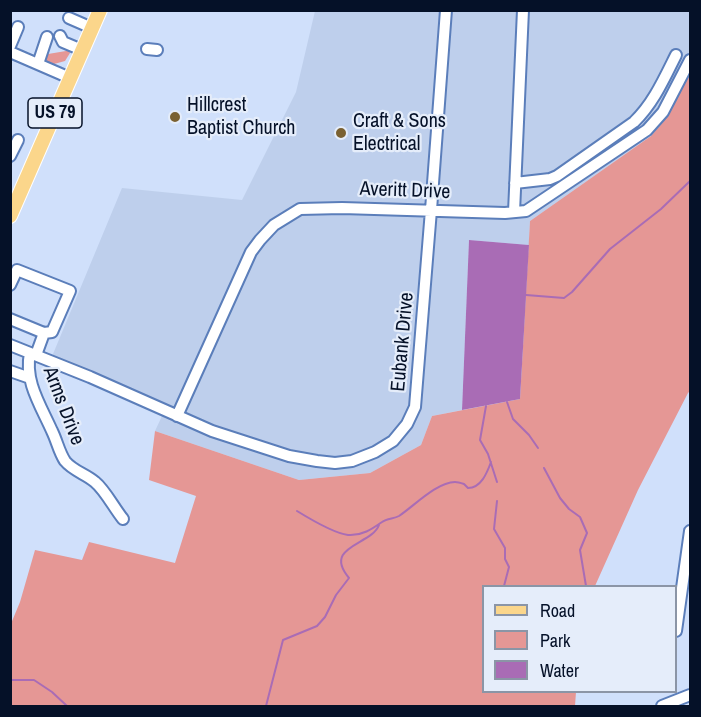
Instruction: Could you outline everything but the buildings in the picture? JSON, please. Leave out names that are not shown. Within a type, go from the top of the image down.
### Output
[{"type":"main road","name":"US 79","points":[[11,214],[100,10]]},
{"type":"street","name":"Eubank Drive","points":[[10,345],[90,376],[212,432],[289,456],[335,463],[352,461],[375,452],[393,441],[407,424],[415,407],[446,10]]},
{"type":"street","points":[[514,212],[523,10]]},
{"type":"street","points":[[69,18],[92,28]]},
{"type":"street","points":[[10,46],[18,27]]},
{"type":"street","points":[[60,36],[63,42],[82,50]]},
{"type":"street","points":[[38,64],[47,37]]},
{"type":"street","points":[[10,52],[70,78]]},
{"type":"street","points":[[515,183],[550,179],[557,176],[634,122],[651,102],[676,56]]},
{"type":"street","name":"Averitt Drive","points":[[177,416],[251,252],[274,225],[300,208],[526,211],[647,130],[663,112],[690,60]]},
{"type":"street","points":[[10,156],[18,140]]},
{"type":"street","points":[[10,285],[14,268]]},
{"type":"street","name":"Arms Drive","points":[[14,268],[70,291],[52,332],[44,333],[33,354],[28,369],[30,378],[43,414],[67,464],[97,483],[123,519]]},
{"type":"street","points":[[10,319],[44,333]]},
{"type":"street","points":[[10,371],[30,378]]},
{"type":"street","points":[[677,618],[690,531]]},
{"type":"street","points":[[666,705],[690,696]]},
{"type":"shaded area","points":[[315,11],[690,11],[690,71],[663,122],[651,136],[530,221],[529,245],[469,240],[462,410],[432,416],[421,445],[370,473],[299,480],[155,431],[162,416],[100,386],[48,366],[122,188],[242,200],[296,92]]},
{"type":"green space","points":[[67,49],[70,53],[65,61],[54,64],[47,61],[48,54]]},
{"type":"green space","points":[[690,71],[690,391],[638,490],[595,585],[482,585],[482,693],[576,693],[575,706],[11,706],[10,626],[20,602],[35,550],[82,560],[89,542],[175,563],[196,496],[149,480],[155,431],[299,480],[370,473],[421,445],[432,416],[520,399],[530,221],[651,136],[663,122]]},
{"type":"water","points":[[469,240],[529,245],[520,399],[462,410]]},
{"type":"waterway","points":[[526,295],[564,298],[610,249],[661,209],[690,181]]},
{"type":"waterway","points":[[507,402],[513,419],[538,448]]},
{"type":"waterway","points":[[486,406],[480,440],[488,454],[497,482]]},
{"type":"waterway","points":[[297,511],[336,532],[348,535],[362,533],[399,516],[426,495],[448,483],[464,484],[468,488],[477,485],[491,462]]},
{"type":"waterway","points":[[544,468],[560,498],[580,517],[587,533],[580,550],[586,585]]},
{"type":"waterway","points":[[497,501],[494,529],[505,548],[505,559],[509,567],[504,585]]},
{"type":"waterway","points":[[266,706],[283,640],[317,626],[325,617],[336,595],[349,578],[342,567],[341,559],[345,552],[375,532],[379,525]]},
{"type":"waterway","points":[[10,680],[34,680],[67,706]]},
{"type":"place","name":"Hillcrest Baptist Church","points":[[175,117]]},
{"type":"place","name":"Craft & Sons Electrical","points":[[341,133]]}]
